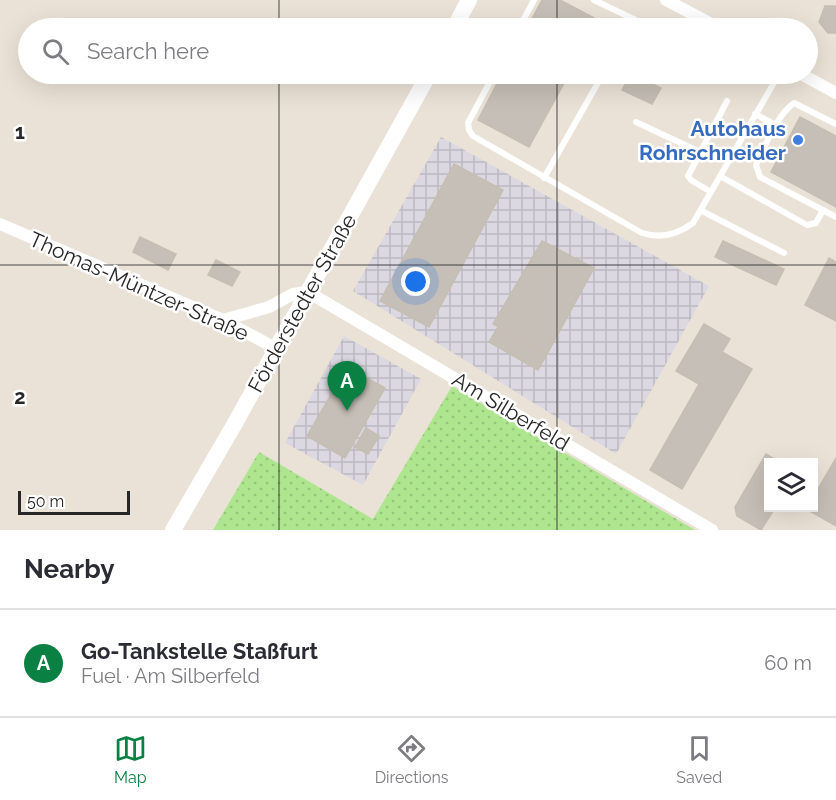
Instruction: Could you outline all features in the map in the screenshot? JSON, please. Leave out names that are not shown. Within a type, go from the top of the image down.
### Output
[{"type":"main road","points":[[459,18],[469,0]]},
{"type":"main road","name":"Förderstedter Straße","points":[[173,530],[277,349],[423,84]]},
{"type":"street","points":[[666,0],[699,18]]},
{"type":"street","points":[[818,83],[836,93]]},
{"type":"street","name":"Thomas-Müntzer-Straße","points":[[0,225],[223,320],[277,349]]},
{"type":"street","points":[[223,320],[269,307],[293,294],[308,292]]},
{"type":"street","name":"Am Silberfeld","points":[[308,292],[712,530]]},
{"type":"lane","points":[[524,18],[534,0]]},
{"type":"lane","points":[[594,0],[632,18]]},
{"type":"lane","points":[[489,84],[468,123],[473,136],[642,233],[653,237],[671,235],[693,223],[702,211],[773,84]]},
{"type":"lane","points":[[544,178],[597,84]]},
{"type":"lane","points":[[711,192],[688,176],[727,101]]},
{"type":"lane","points":[[836,124],[794,103],[776,125],[756,165],[760,177],[836,217]]},
{"type":"lane","points":[[755,114],[776,125]]},
{"type":"lane","points":[[636,122],[700,152]]},
{"type":"lane","points":[[720,176],[807,225],[816,223],[823,210]]},
{"type":"lane","points":[[702,211],[784,253]]},
{"type":"shaded area","points":[[441,137],[709,286],[616,454],[353,291]]},
{"type":"shaded area","points":[[344,336],[421,379],[363,485],[285,443]]},
{"type":"green space","points":[[452,386],[695,530],[213,530],[259,452],[373,519]]},
{"type":"building","points":[[542,0],[560,0],[594,18],[532,18]]},
{"type":"building","points":[[825,6],[836,6],[836,33],[828,33],[819,22]]},
{"type":"building","points":[[497,84],[564,84],[529,147],[478,120]]},
{"type":"building","points":[[625,84],[652,84],[661,88],[652,104],[622,90]]},
{"type":"building","points":[[800,117],[836,136],[836,207],[771,172]]},
{"type":"building","points":[[454,164],[503,190],[429,327],[380,301]]},
{"type":"building","points":[[140,237],[176,254],[168,270],[133,252]]},
{"type":"building","points":[[542,241],[594,268],[547,354],[493,324]]},
{"type":"building","points":[[723,241],[784,269],[776,285],[715,257]]},
{"type":"building","points":[[829,258],[836,262],[836,321],[805,305]]},
{"type":"building","points":[[216,260],[240,272],[232,286],[208,275]]},
{"type":"building","points":[[704,324],[730,339],[722,352],[752,369],[682,489],[650,470],[699,384],[676,371]]},
{"type":"building","points":[[498,327],[547,354],[538,370],[489,342]]},
{"type":"building","points":[[347,367],[385,388],[345,458],[307,436]]},
{"type":"building","points":[[366,428],[379,436],[368,454],[355,447]]},
{"type":"building","points":[[766,454],[773,458],[764,458],[764,512],[772,512],[761,530],[737,516],[735,507]]},
{"type":"building","points":[[836,458],[836,526],[811,512],[818,512],[818,489]]},
{"type":"place","name":"Autohaus Rohrschneider","points":[[798,140]]},
{"type":"place","name":"Go-Tankstelle Staßfurt","points":[[347,411]]}]
